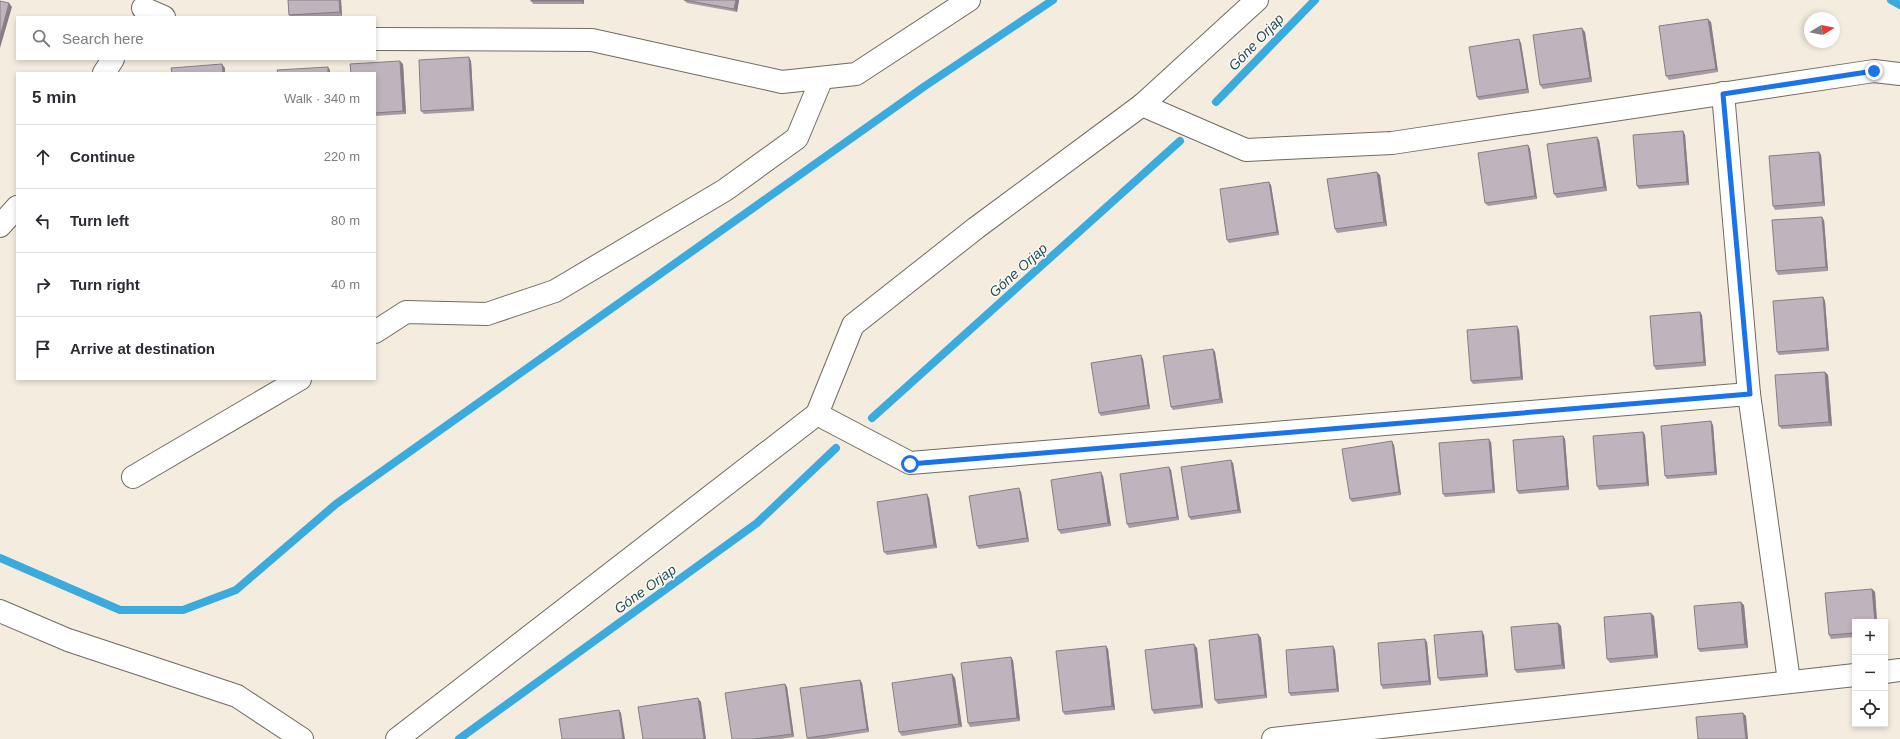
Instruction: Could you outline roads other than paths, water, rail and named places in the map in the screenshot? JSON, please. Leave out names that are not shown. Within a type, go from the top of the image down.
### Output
[{"type":"street","points":[[376,39],[592,40],[782,82],[856,74],[969,0]]},
{"type":"street","points":[[397,739],[817,414],[853,325],[976,228],[1142,106],[1257,0]]},
{"type":"street","points":[[143,8],[162,16]]},
{"type":"street","points":[[105,72],[112,60]]},
{"type":"street","points":[[1142,106],[1246,150],[1392,143],[1874,71],[1900,74]]},
{"type":"street","points":[[376,331],[406,312],[487,314],[555,291],[725,190],[797,138],[822,78]]},
{"type":"street","points":[[1723,94],[1750,394],[1789,681]]},
{"type":"street","points":[[0,226],[16,208]]},
{"type":"street","points":[[133,477],[298,380]]},
{"type":"street","points":[[817,414],[910,464],[1750,394]]},
{"type":"street","points":[[0,611],[68,640],[237,696],[302,739]]},
{"type":"street","points":[[1888,672],[1900,670]]},
{"type":"street","points":[[1273,739],[1852,674]]},
{"type":"waterway","points":[[0,558],[120,610],[183,610],[236,590],[336,504],[925,86],[1053,0]]},
{"type":"waterway","name":"Góne Orjap","points":[[1216,102],[1315,0]]},
{"type":"waterway","points":[[1891,0],[1900,5]]},
{"type":"waterway","name":"Góne Orjap","points":[[872,418],[1180,141]]},
{"type":"waterway","name":"Góne Orjap","points":[[459,739],[757,523],[836,448]]}]
